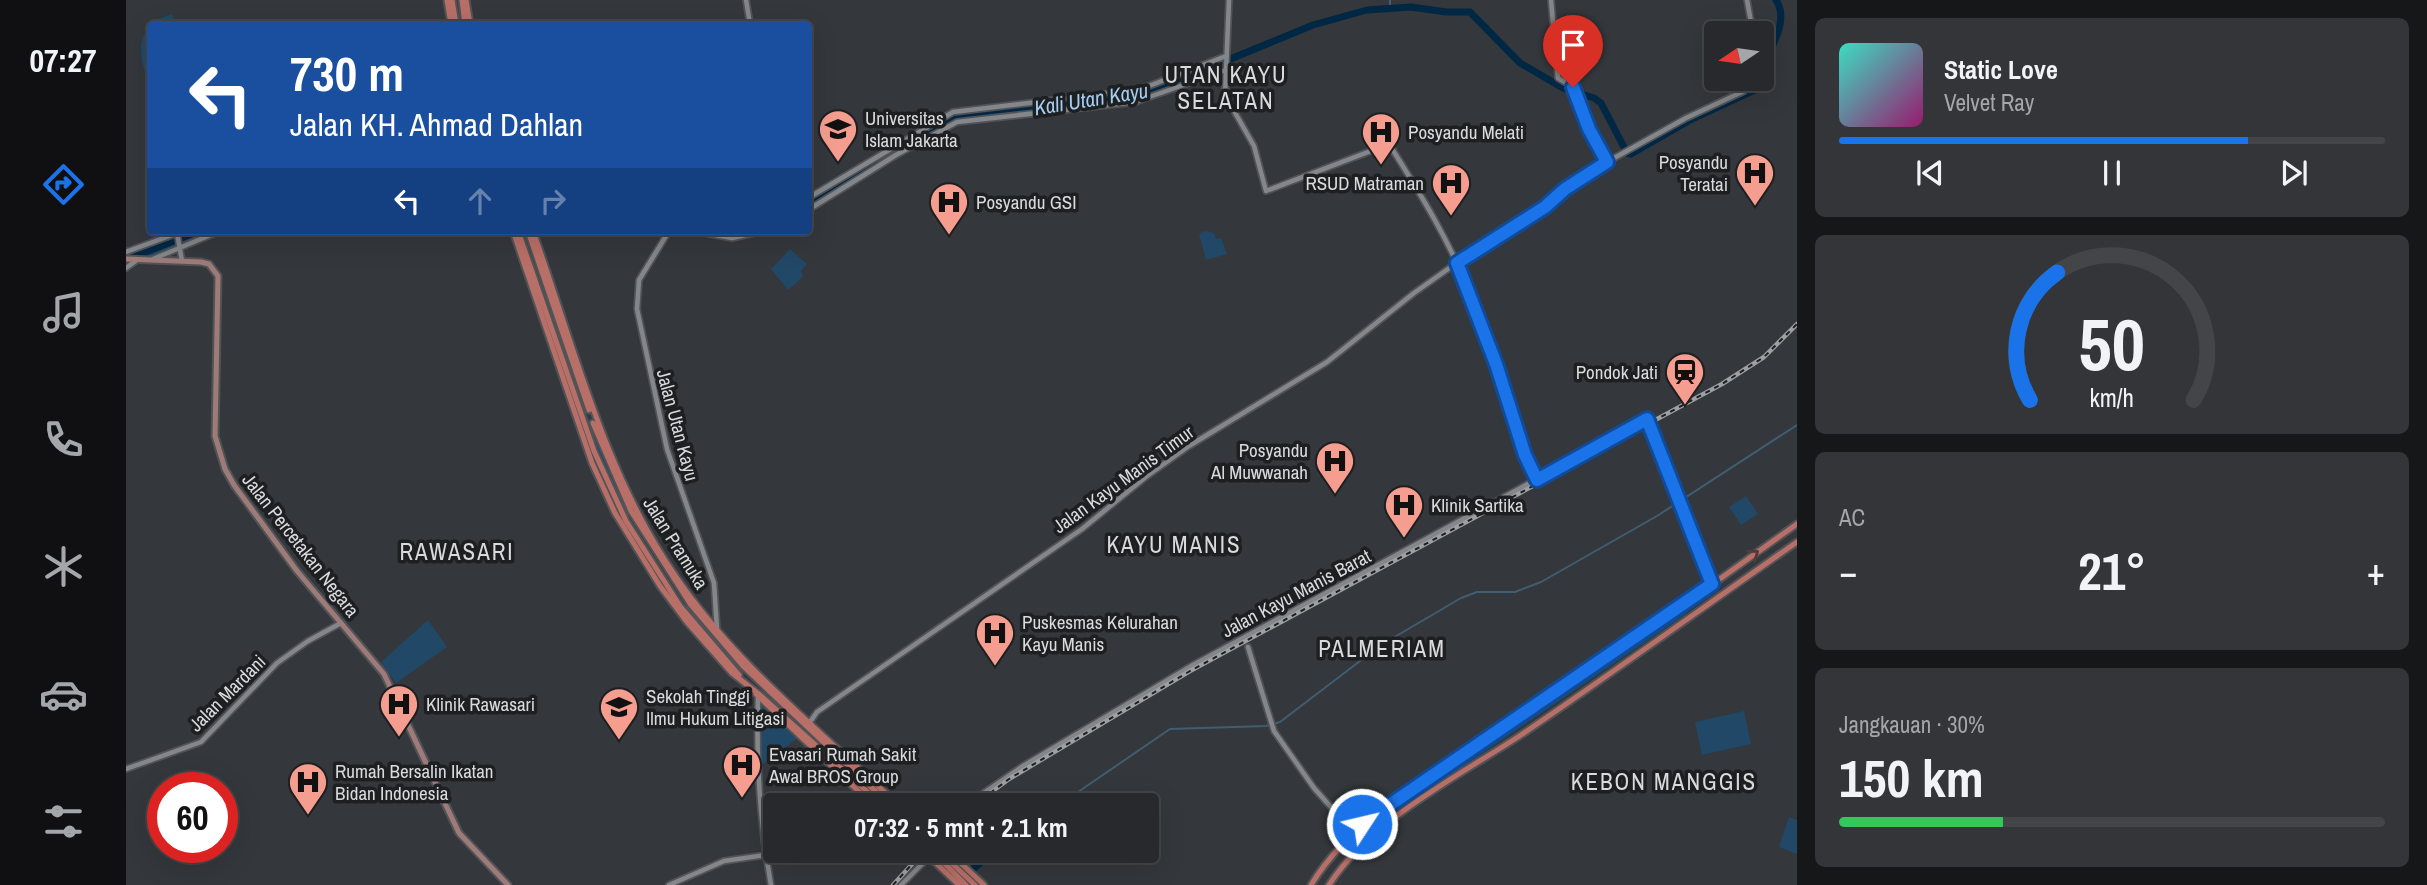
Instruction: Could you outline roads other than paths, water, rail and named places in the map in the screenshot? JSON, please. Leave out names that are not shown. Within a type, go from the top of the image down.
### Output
[{"type":"main road","points":[[450,0],[454,21]]},
{"type":"main road","points":[[464,0],[468,21]]},
{"type":"main road","name":"Jalan Pramuka","points":[[517,235],[594,451],[646,555],[680,606],[743,680],[874,793]]},
{"type":"main road","name":"Jalan Pramuka","points":[[517,235],[588,451],[615,513],[687,622],[725,666],[743,680]]},
{"type":"main road","name":"Jalan Pramuka","points":[[530,235],[597,424],[626,490],[654,544],[677,578],[748,664],[885,793]]},
{"type":"main road","name":"Jalan Pramuka","points":[[534,235],[602,447],[644,534],[668,573],[709,628],[743,666],[872,793]]},
{"type":"main road","name":"Jalan Percetakan Negara","points":[[131,260],[209,264],[218,276],[215,436],[225,469],[297,571],[384,674],[459,833],[508,885]]},
{"type":"main road","points":[[594,451],[602,447]]},
{"type":"main road","points":[[618,484],[626,490]]},
{"type":"main road","points":[[1311,885],[1333,852],[1352,833],[1797,524]]},
{"type":"main road","points":[[633,533],[633,543]]},
{"type":"main road","points":[[1329,885],[1366,841],[1387,824],[1522,734],[1797,542]]},
{"type":"main road","points":[[646,555],[647,565]]},
{"type":"main road","name":"Jalan Pramuka","points":[[754,691],[758,698],[860,793]]},
{"type":"main road","points":[[854,788],[870,790],[868,777]]},
{"type":"main road","points":[[939,863],[968,880],[984,885]]},
{"type":"main road","points":[[952,863],[968,880]]},
{"type":"main road","points":[[952,863],[968,880]]},
{"type":"street","points":[[746,0],[750,21]]},
{"type":"street","points":[[1229,0],[1226,97],[1254,146],[1266,191],[1389,144],[1457,263],[1496,364],[1525,455],[1537,480]]},
{"type":"street","points":[[1551,0],[1557,75],[1577,92],[1589,129],[1607,162]]},
{"type":"street","points":[[1747,0],[1751,21]]},
{"type":"street","points":[[812,196],[948,114],[962,110],[1142,88],[1226,62]]},
{"type":"street","points":[[812,208],[951,124],[966,120],[1135,102],[1226,62]]},
{"type":"street","name":"Jalan Kayu Manis Timur","points":[[810,722],[817,712],[1082,529],[1147,476],[1197,441],[1327,362],[1414,293],[1545,207],[1565,189],[1607,162],[1741,91]]},
{"type":"street","points":[[126,252],[174,235]]},
{"type":"street","points":[[177,235],[182,261]]},
{"type":"street","points":[[150,260],[208,235]]},
{"type":"street","name":"Jalan Utan Kayu","points":[[666,235],[639,280],[637,309],[667,449],[714,583],[717,629]]},
{"type":"street","points":[[712,235],[736,235]]},
{"type":"street","points":[[126,268],[131,260]]},
{"type":"street","name":"Jalan Kayu Manis Barat","points":[[983,793],[1014,771],[1193,665],[1647,419],[1712,584]]},
{"type":"street","name":"Jalan Mardani","points":[[126,769],[199,743],[283,658],[341,623]]},
{"type":"street","points":[[1248,648],[1273,728],[1314,788],[1352,833]]},
{"type":"street","points":[[758,698],[763,817]]},
{"type":"street","points":[[669,885],[724,862],[763,856]]},
{"type":"street","points":[[767,863],[771,885]]},
{"type":"street","points":[[901,885],[923,863]]},
{"type":"waterway","points":[[1390,0],[1390,7]]},
{"type":"waterway","name":"Kali Utan Kayu","points":[[1774,43],[1781,17],[1776,0]]},
{"type":"waterway","name":"Kali Utan Kayu","points":[[812,200],[948,120],[1150,92],[1313,25],[1367,10],[1411,7],[1470,12],[1520,63],[1563,88],[1601,103],[1627,153],[1631,154],[1692,119],[1753,91]]},
{"type":"waterway","name":"Kali Utan Kayu","points":[[128,259],[189,235]]},
{"type":"waterway","points":[[1077,793],[1170,729],[1266,726],[1280,722],[1381,645],[1461,598],[1477,592],[1515,592],[1541,582],[1657,516],[1797,425]]},
{"type":"waterway","points":[[973,869],[980,863]]},
{"type":"railway","points":[[990,793],[1009,779],[1190,671],[1722,384],[1764,357],[1797,324]]},
{"type":"railway","points":[[893,885],[913,863]]},
{"type":"place","name":"Universitas Islam Jakarta","points":[[838,163]]},
{"type":"place","name":"Posyandu Melati","points":[[1381,166]]},
{"type":"place","name":"Posyandu Teratai","points":[[1755,207]]},
{"type":"place","name":"RSUD Matraman","points":[[1451,217]]},
{"type":"place","name":"Posyandu GSI","points":[[949,236]]},
{"type":"place","name":"Pondok Jati","points":[[1685,406]]},
{"type":"place","name":"Posyandu Al Muwwanah","points":[[1335,495]]},
{"type":"place","name":"Klinik Sartika","points":[[1404,539]]},
{"type":"place","name":"Puskesmas Kelurahan Kayu Manis","points":[[995,667]]},
{"type":"place","name":"Klinik Rawasari","points":[[399,738]]},
{"type":"place","name":"Sekolah Tinggi Ilmu Hukum Litigasi","points":[[619,741]]},
{"type":"place","name":"Evasari Rumah Sakit Awal BROS Group","points":[[742,799]]},
{"type":"place","name":"Rumah Bersalin Ikatan Bidan Indonesia","points":[[308,816]]},
{"type":"district","name":"UTAN KAYU SELATAN","points":[[1226,87]]},
{"type":"district","name":"KAYU MANIS","points":[[1174,544]]},
{"type":"district","name":"RAWASARI","points":[[457,551]]},
{"type":"district","name":"PALMERIAM","points":[[1382,648]]},
{"type":"district","name":"KEBON MANGGIS","points":[[1664,781]]}]
